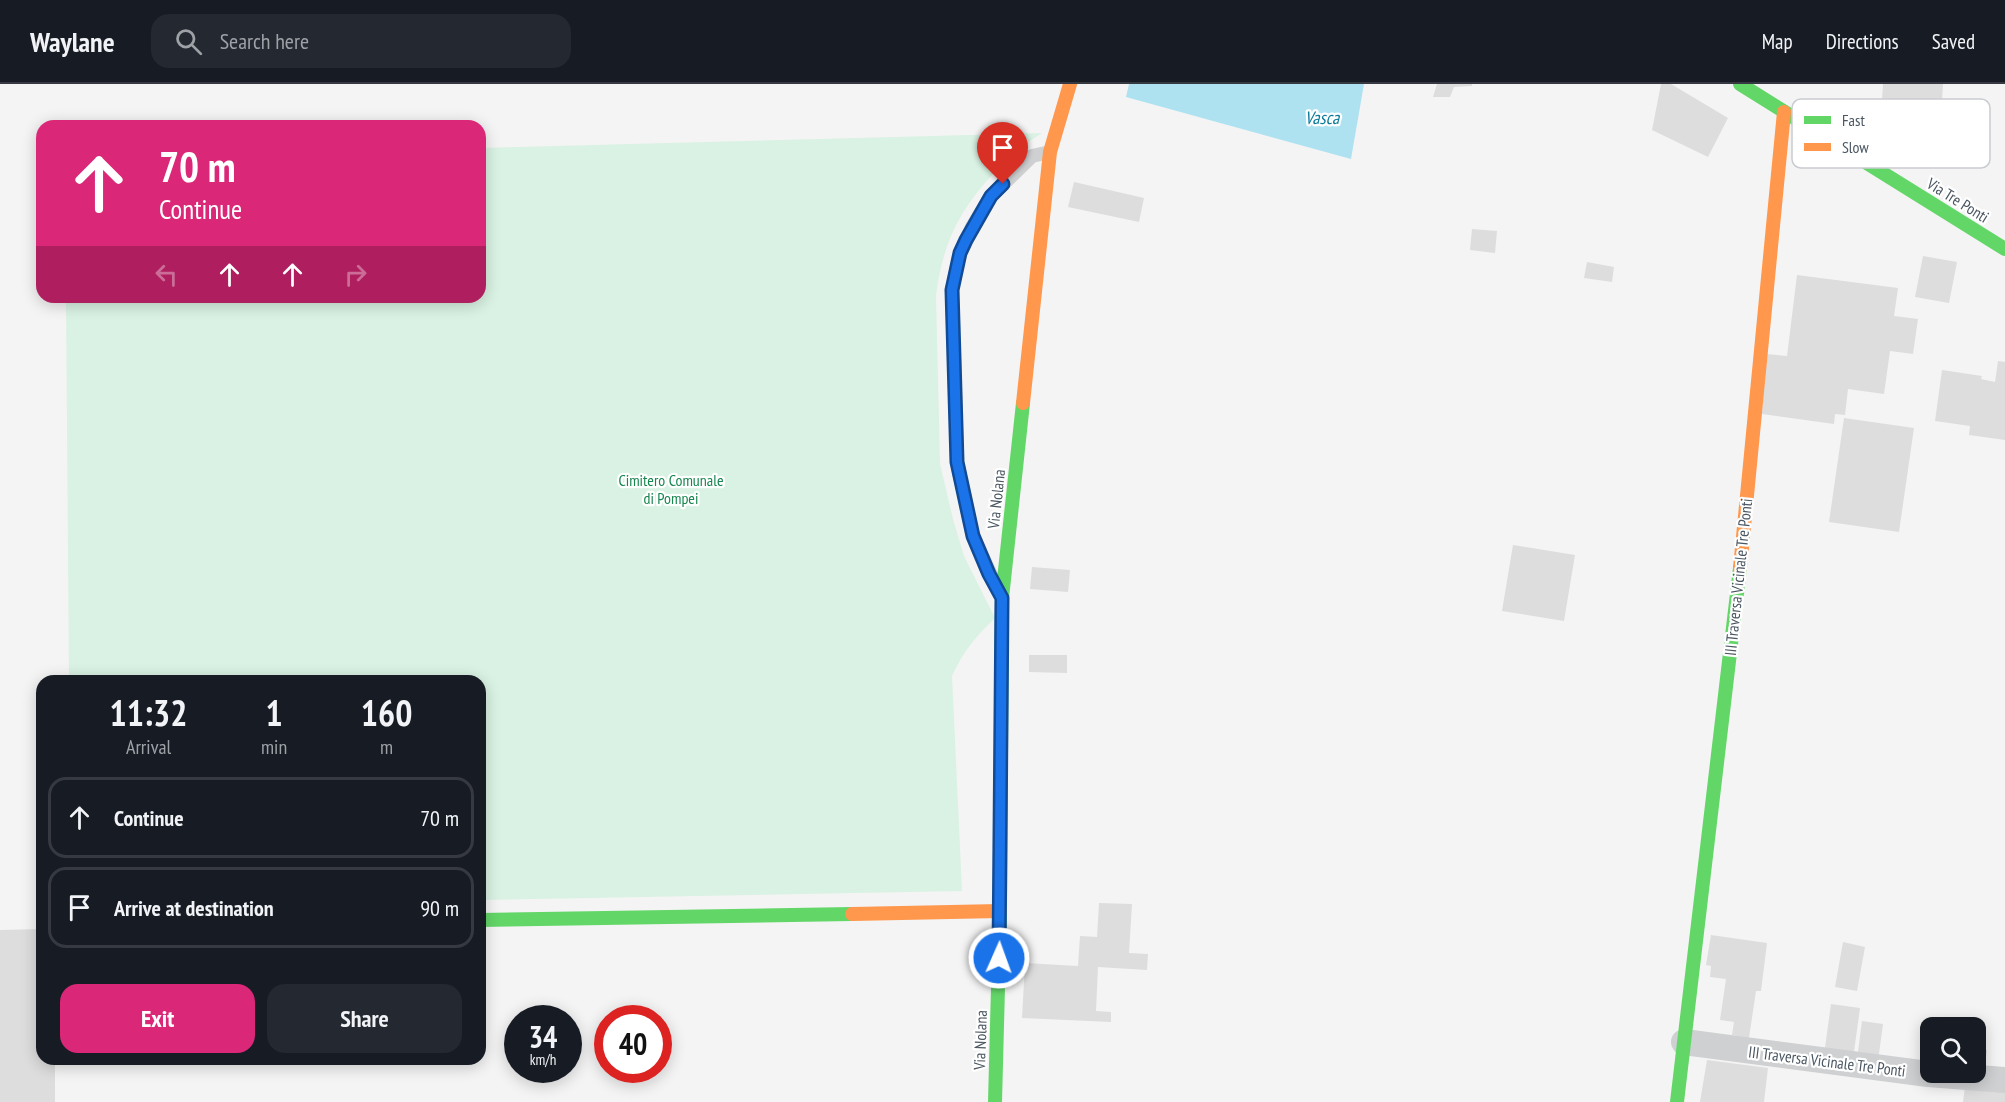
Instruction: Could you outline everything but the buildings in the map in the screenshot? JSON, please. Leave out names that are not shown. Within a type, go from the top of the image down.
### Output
[{"type":"street","name":"Via Nolana","points":[[995,1102],[1000,910],[1002,598],[1050,152],[1070,84]]},
{"type":"street","name":"Via Tre Ponti","points":[[1740,84],[1792,117]]},
{"type":"street","name":"III Traversa Vicinale Tre Ponti","points":[[1677,1102],[1744,536],[1784,112]]},
{"type":"street","name":"Via Tre Ponti","points":[[1874,168],[2005,249]]},
{"type":"street","points":[[486,920],[1000,910]]},
{"type":"street","name":"III Traversa Vicinale Tre Ponti","points":[[1684,1042],[1928,1074],[2005,1080]]},
{"type":"lane","points":[[1002,598],[973,536],[957,462],[952,290],[960,253],[972,227],[991,196],[1032,156],[1050,152]]},
{"type":"green space","name":"Cimitero Comunale di Pompei","points":[[1042,133],[1008,156],[970,202],[947,245],[936,296],[940,464],[964,556],[995,618],[971,645],[952,676],[962,891],[486,900],[486,675],[69,675],[66,303],[486,303],[486,148]]},
{"type":"water","name":"Vasca","points":[[1129,84],[1364,84],[1351,159],[1126,97]]},
{"type":"traffic: fast","points":[[1740,84],[1792,116]]},
{"type":"traffic: fast","points":[[1875,168],[2005,249]]},
{"type":"traffic: fast","points":[[995,1102],[1000,911],[1002,598],[1023,403]]},
{"type":"traffic: fast","points":[[1677,1102],[1740,568]]},
{"type":"traffic: fast","points":[[486,920],[852,914]]},
{"type":"traffic: slow","points":[[1023,403],[1050,152],[1070,84]]},
{"type":"traffic: slow","points":[[1740,568],[1784,112]]},
{"type":"traffic: slow","points":[[852,914],[1000,911]]},
{"type":"route","points":[[999,958],[1002,598],[973,536],[957,462],[952,290],[960,253],[972,227],[991,196],[1003,184]]}]
